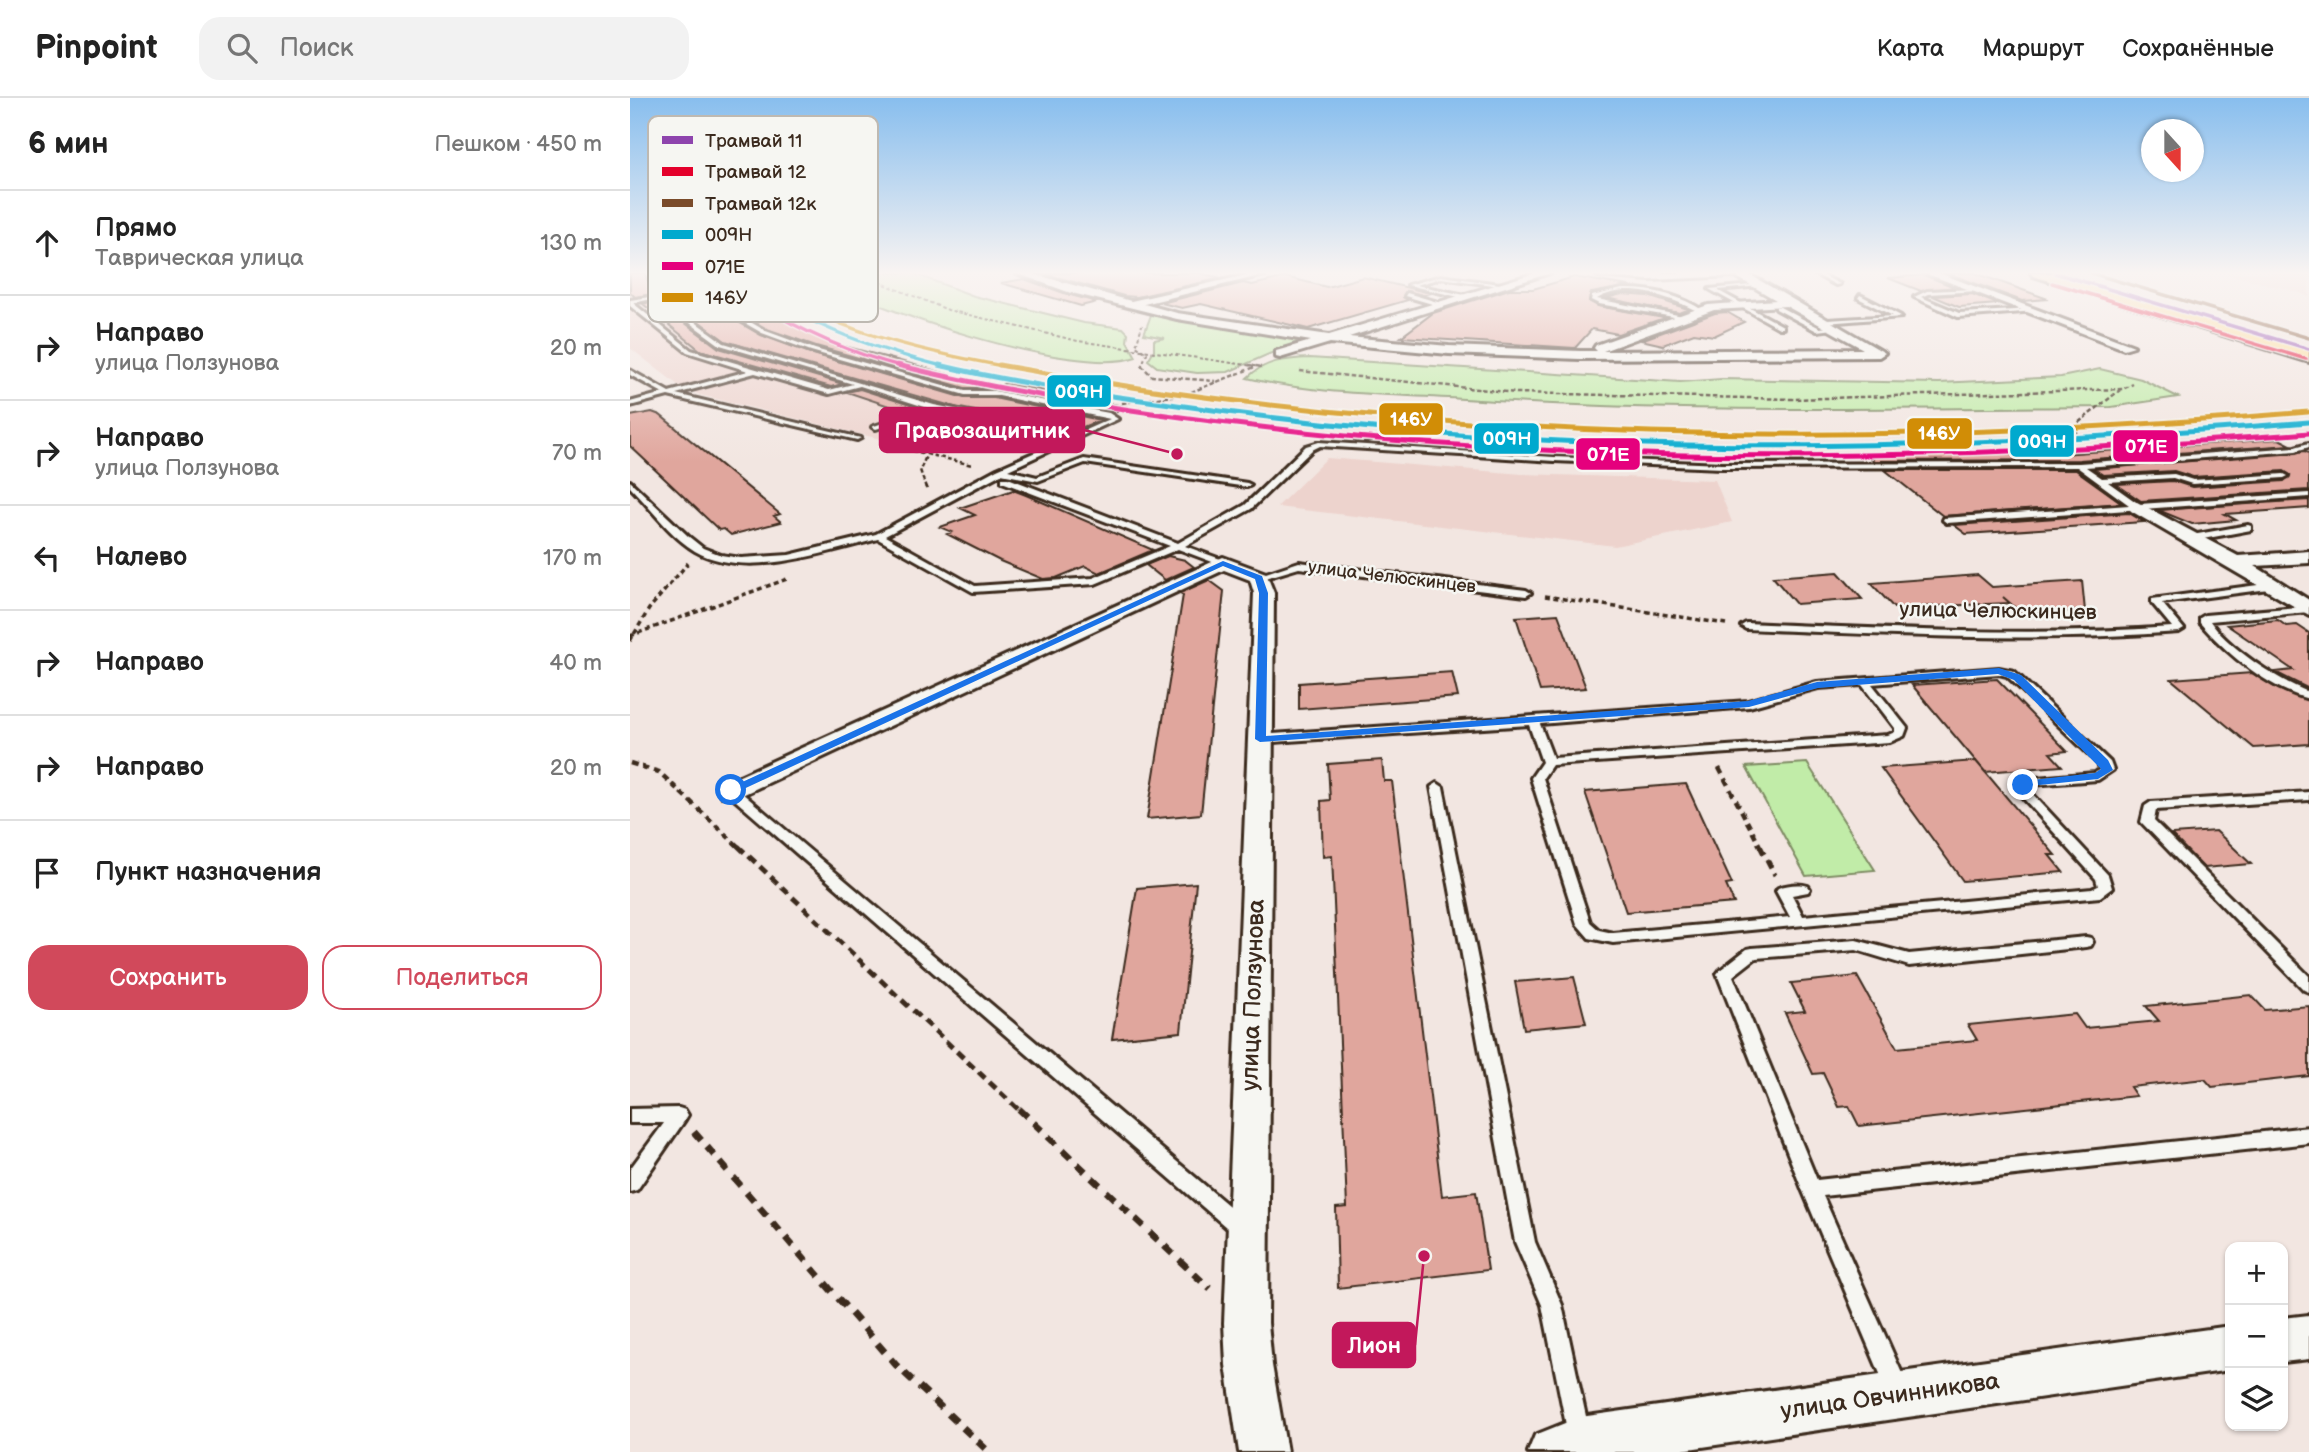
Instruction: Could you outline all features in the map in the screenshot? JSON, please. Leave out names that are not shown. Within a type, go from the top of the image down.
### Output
[{"type":"main road","points":[[2258,336],[2309,351]]},
{"type":"main road","points":[[2266,336],[2309,351]]},
{"type":"street","points":[[1314,336],[1448,350],[1580,355],[1880,354],[1851,336]]},
{"type":"street","points":[[1280,354],[1335,336]]},
{"type":"street","points":[[1580,355],[1632,336]]},
{"type":"street","points":[[2101,336],[2127,346]]},
{"type":"street","points":[[2137,507],[2235,562],[2309,609]]},
{"type":"street","points":[[2235,562],[2309,557]]},
{"type":"street","points":[[731,790],[1223,563],[1259,578]]},
{"type":"street","name":"улица Ползунова","points":[[1259,578],[1264,593],[1246,1323],[1249,1365],[1263,1452]]},
{"type":"street","points":[[2288,1339],[2309,1336]]},
{"type":"street","name":"улица Овчинникова","points":[[1566,1448],[1901,1395],[2225,1349]]},
{"type":"lane","points":[[671,336],[689,351],[702,356],[829,392],[860,383]]},
{"type":"lane","points":[[715,336],[731,347],[937,407],[977,414]]},
{"type":"lane","points":[[630,483],[699,550],[733,559],[769,559],[879,536],[1000,471],[1115,419],[1109,415],[994,393],[965,393],[813,350],[775,336]]},
{"type":"lane","points":[[702,356],[731,347]]},
{"type":"lane","points":[[630,404],[755,371]]},
{"type":"lane","points":[[630,372],[669,394],[857,438]]},
{"type":"lane","points":[[876,427],[937,407]]},
{"type":"lane","points":[[879,536],[973,589],[1095,581],[1178,546],[1248,507],[1309,448],[1326,443],[1554,459],[1722,466],[2079,465],[2296,449],[2309,445]]},
{"type":"lane","points":[[937,504],[1005,480],[1038,479],[1084,461],[1247,485]]},
{"type":"lane","points":[[2079,465],[2137,507]]},
{"type":"lane","points":[[1000,471],[1038,479]]},
{"type":"lane","points":[[2100,480],[2174,476],[2192,482],[2284,476]]},
{"type":"lane","points":[[1005,480],[1223,563]]},
{"type":"lane","points":[[1947,520],[2309,495]]},
{"type":"lane","points":[[2192,538],[2248,527]]},
{"type":"lane","name":"улица Челюскинцев","points":[[1259,578],[1299,565],[1526,593]]},
{"type":"lane","name":"улица Челюскинцев","points":[[1746,626],[2039,638],[2108,636],[2179,629],[2155,601],[2273,586]]},
{"type":"lane","points":[[2309,609],[2205,618],[2205,623],[2229,646],[2294,691],[2309,696]]},
{"type":"lane","points":[[1260,739],[1749,704],[1817,685],[1999,671],[2018,678],[2104,762],[2107,770],[2098,776],[2028,782],[2023,785],[2022,790],[2103,878],[2105,888],[2095,894],[1613,938],[1594,934],[1584,924],[1537,778],[1548,762]]},
{"type":"lane","points":[[1548,762],[1890,738],[1900,734],[1901,728],[1865,682]]},
{"type":"lane","points":[[1533,721],[1548,762]]},
{"type":"lane","points":[[1437,787],[1525,1242],[1552,1305],[1566,1448]]},
{"type":"lane","points":[[731,790],[1247,1233]]},
{"type":"lane","points":[[2309,796],[2151,806],[2147,822],[2309,986]]},
{"type":"lane","points":[[1799,921],[1783,891],[1803,889]]},
{"type":"lane","points":[[1901,1395],[1811,1189],[1725,974],[1752,953],[1856,944],[1909,960],[2086,942]]},
{"type":"lane","points":[[630,1116],[679,1115]]},
{"type":"lane","points":[[630,1184],[679,1115]]},
{"type":"lane","points":[[1811,1189],[2309,1135]]},
{"type":"path","points":[[1139,336],[1136,346],[1147,353],[1140,366],[1152,376],[1215,381]]},
{"type":"path","points":[[1122,403],[1186,394],[1280,354]]},
{"type":"path","points":[[2061,452],[2068,436],[2079,430],[2078,423],[2107,397],[2123,389]]},
{"type":"path","points":[[857,438],[1000,471]]},
{"type":"path","points":[[926,454],[920,470],[925,486],[937,504]]},
{"type":"path","points":[[631,637],[649,609],[699,550]]},
{"type":"path","points":[[631,637],[797,576]]},
{"type":"path","points":[[1526,593],[1746,626]]},
{"type":"path","points":[[1710,751],[1783,891]]},
{"type":"path","points":[[630,763],[659,772],[1246,1323]]},
{"type":"path","points":[[679,1115],[896,1365],[989,1452]]},
{"type":"shaded area","points":[[630,336],[819,336],[837,344],[995,387],[1006,383],[1104,410],[1105,418],[1055,439],[913,447],[700,395],[678,385],[630,348]]},
{"type":"shaded area","points":[[1327,458],[1522,474],[1715,480],[1732,522],[1615,546],[1277,507]]},
{"type":"green space","points":[[973,336],[1128,336],[1127,341],[1136,357],[1107,361],[1068,358]]},
{"type":"green space","points":[[1155,336],[1277,336],[1301,340],[1228,372],[1197,373],[1157,367],[1148,360],[1154,350],[1154,340],[1165,338]]},
{"type":"green space","points":[[1310,358],[1680,382],[1722,379],[1939,383],[2061,377],[2100,369],[2141,379],[2178,397],[2111,407],[1626,407],[1355,393],[1300,388],[1247,378],[1269,364]]},
{"type":"green space","points":[[1807,763],[1875,870],[1806,876],[1746,767]]},
{"type":"building","points":[[683,336],[703,336],[719,348],[843,384],[831,387],[700,350]]},
{"type":"building","points":[[719,336],[764,336],[810,353],[964,398],[994,398],[1100,420],[1054,439],[973,422],[960,427],[922,417],[936,413],[977,419],[983,415],[725,341]]},
{"type":"building","points":[[788,336],[819,336],[837,344],[996,387],[1006,383],[1129,407],[1114,413],[994,388],[965,388]]},
{"type":"building","points":[[1402,336],[1586,336],[1575,348]]},
{"type":"building","points":[[1651,336],[1686,336],[1663,345],[1641,340]]},
{"type":"building","points":[[860,389],[920,408],[907,412],[847,392]]},
{"type":"building","points":[[652,412],[660,415],[780,514],[774,516],[781,522],[731,535],[724,529],[719,530],[630,446],[630,416]]},
{"type":"building","points":[[2279,439],[2291,445],[2079,460],[1874,461],[1867,455],[2042,452],[2046,455]]},
{"type":"building","points":[[2305,451],[2309,453],[2309,490],[2141,501],[2116,484],[2173,481],[2192,487],[2284,481],[2290,475],[2284,471],[2193,477],[2174,471],[2103,475],[2094,469]]},
{"type":"building","points":[[1885,470],[2076,470],[2122,503],[1943,516]]},
{"type":"building","points":[[1013,490],[1153,550],[1099,573],[1085,566],[1056,578],[1043,579],[1000,561],[947,534],[952,532],[940,527],[975,515],[960,508]]},
{"type":"building","points":[[2309,500],[2309,508],[2225,514],[2236,520],[2192,524],[2158,510]]},
{"type":"building","points":[[2129,513],[2144,522],[1966,534],[1954,525]]},
{"type":"building","points":[[1168,556],[1185,560],[1194,567],[1165,580],[1146,565]]},
{"type":"building","points":[[1838,572],[1862,599],[1796,604],[1773,577]]},
{"type":"building","points":[[1978,575],[1992,587],[2082,581],[2085,611],[2021,613],[2010,603],[1894,608],[1871,583]]},
{"type":"building","points":[[1209,580],[1224,591],[1201,814],[1147,819],[1183,595],[1180,593]]},
{"type":"building","points":[[1558,614],[1586,688],[1540,691],[1516,617]]},
{"type":"building","points":[[2278,620],[2286,626],[2297,625],[2309,633],[2309,689],[2275,672],[2293,670],[2227,625]]},
{"type":"building","points":[[1452,672],[1458,697],[1299,709],[1299,683]]},
{"type":"building","points":[[2252,673],[2278,689],[2309,701],[2309,744],[2254,748],[2171,679]]},
{"type":"building","points":[[1997,679],[2067,751],[2050,753],[2062,766],[1985,772],[1912,685]]},
{"type":"building","points":[[1382,760],[1384,781],[1392,781],[1442,1196],[1476,1192],[1488,1270],[1338,1288],[1336,1208],[1347,1207],[1332,856],[1323,857],[1321,801],[1330,800],[1328,764]]},
{"type":"building","points":[[1976,761],[2055,855],[2049,855],[2063,872],[1963,881],[1881,768]]},
{"type":"building","points":[[1686,784],[1732,884],[1726,885],[1734,903],[1626,912],[1585,792]]},
{"type":"building","points":[[2216,831],[2251,864],[2204,868],[2171,834]]},
{"type":"building","points":[[1196,883],[1181,1032],[1112,1039],[1137,888]]},
{"type":"building","points":[[1857,976],[1897,1048],[1977,1040],[1968,1025],[2075,1014],[2085,1028],[2159,1021],[2146,1006],[2251,995],[2265,1010],[2309,1006],[2309,1076],[2212,1087],[2205,1079],[2130,1087],[2136,1096],[1859,1126],[1849,1106],[1839,1107],[1823,1073],[1813,1074],[1785,1013],[1805,1011],[1791,983]]},
{"type":"building","points":[[1574,977],[1586,1023],[1524,1029],[1515,982]]},
{"type":"tram line","name":"12","points":[[2230,336],[2306,359]]},
{"type":"tram line","name":"11","points":[[2266,336],[2309,349]]},
{"type":"tram line","name":"12к","points":[[2303,336],[2309,338]]},
{"type":"transit line","name":"071Е","points":[[815,336],[896,365],[945,377],[1088,403],[1239,425],[1391,441],[1544,452],[1851,458],[2005,454],[2309,433]]},
{"type":"transit line","name":"009Н","points":[[841,336],[945,367],[1086,392],[1237,414],[1390,430],[1543,441],[1696,447],[1850,447],[2156,435],[2309,422]]},
{"type":"transit line","name":"146У","points":[[873,336],[923,350],[1088,381],[1242,403],[1345,414],[1556,429],[1771,435],[1986,433],[2308,412]]},
{"type":"place","name":"Правозащитник","points":[[1177,454]]},
{"type":"place","name":"Лион","points":[[1424,1256]]},
{"type":"route","points":[[731,790],[1223,563],[1259,578],[1264,593],[1260,739],[1487,725],[1749,704],[1817,685],[1999,671],[2018,678],[2104,762],[2107,770],[2098,776],[2028,782],[2023,785]]}]
